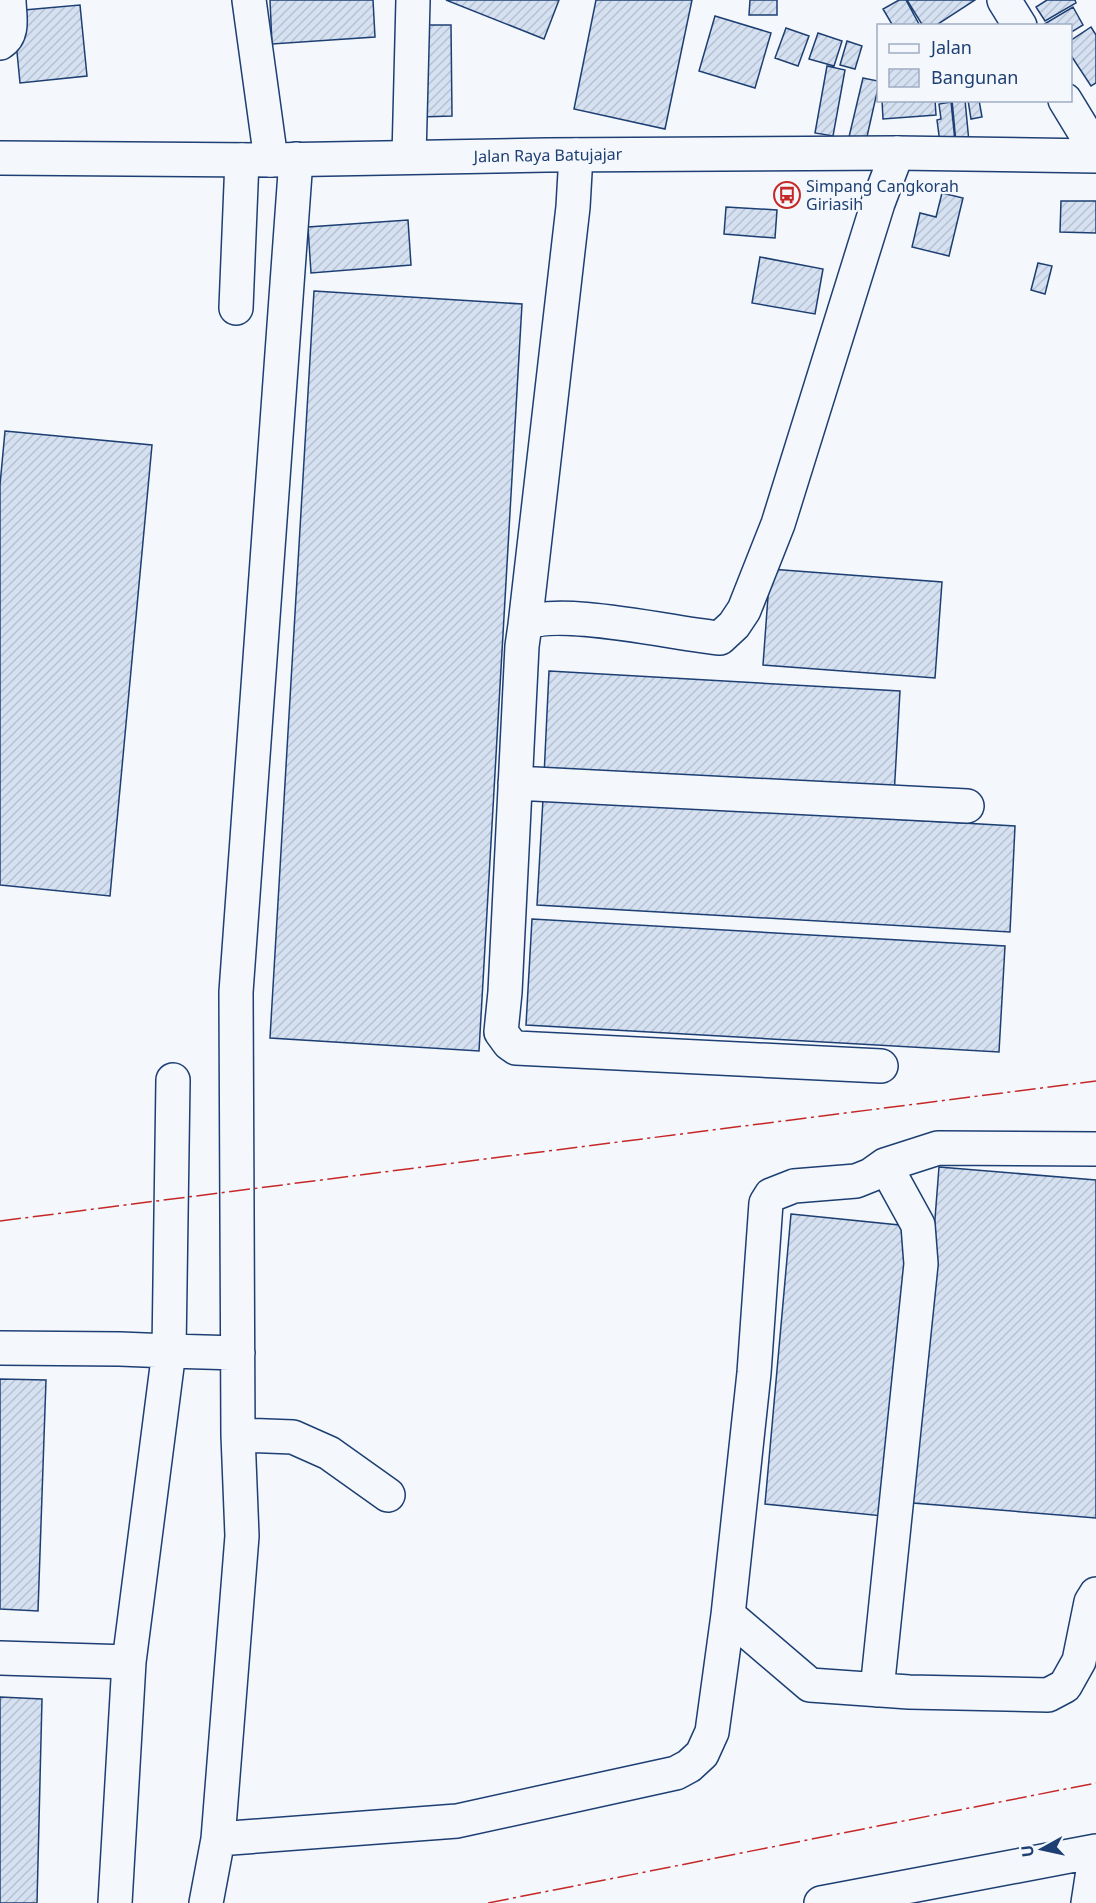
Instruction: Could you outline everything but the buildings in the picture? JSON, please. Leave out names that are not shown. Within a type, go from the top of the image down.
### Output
[{"type":"main road","points":[[0,43],[7,39],[9,33],[9,0]]},
{"type":"main road","points":[[206,1903],[218,1839],[242,1536],[238,1435],[236,992],[270,160],[249,0]]},
{"type":"main road","points":[[409,158],[412,0]]},
{"type":"main road","points":[[1004,0],[1019,24]]},
{"type":"main road","points":[[1066,102],[1096,151]]},
{"type":"main road","points":[[525,625],[540,618],[577,618],[720,638],[734,625],[744,610],[778,524],[878,203],[897,153]]},
{"type":"main road","name":"Jalan Raya Batujajar","points":[[0,158],[270,160],[897,153],[1096,156]]},
{"type":"main road","points":[[576,155],[572,219],[522,646],[505,992],[501,1032],[508,1043],[516,1048],[881,1066]]},
{"type":"main road","points":[[236,308],[270,160]]},
{"type":"main road","points":[[515,783],[967,806]]},
{"type":"main road","points":[[115,1903],[129,1662],[169,1352],[173,1080]]},
{"type":"main road","points":[[218,1839],[457,1821],[676,1773],[689,1766],[702,1754],[712,1732],[728,1615],[754,1373],[766,1203],[771,1195],[794,1186],[856,1181],[871,1175],[885,1165],[938,1148],[1096,1149]]},
{"type":"main road","points":[[877,1689],[921,1264],[918,1226],[885,1165]]},
{"type":"main road","points":[[0,1348],[238,1353]]},
{"type":"main road","points":[[238,1435],[293,1437],[329,1453],[388,1495]]},
{"type":"main road","points":[[728,1615],[810,1685],[909,1692],[1048,1695],[1065,1686],[1079,1661],[1091,1602],[1096,1594]]},
{"type":"main road","points":[[0,1659],[129,1662]]},
{"type":"main road","points":[[820,1903],[1096,1851],[1088,1903]]},
{"type":"power","points":[[0,1221],[1096,1081]]},
{"type":"power","points":[[488,1903],[1096,1783]]},
{"type":"place","name":"Simpang Cangkorah Giriasih","points":[[787,195]]}]
